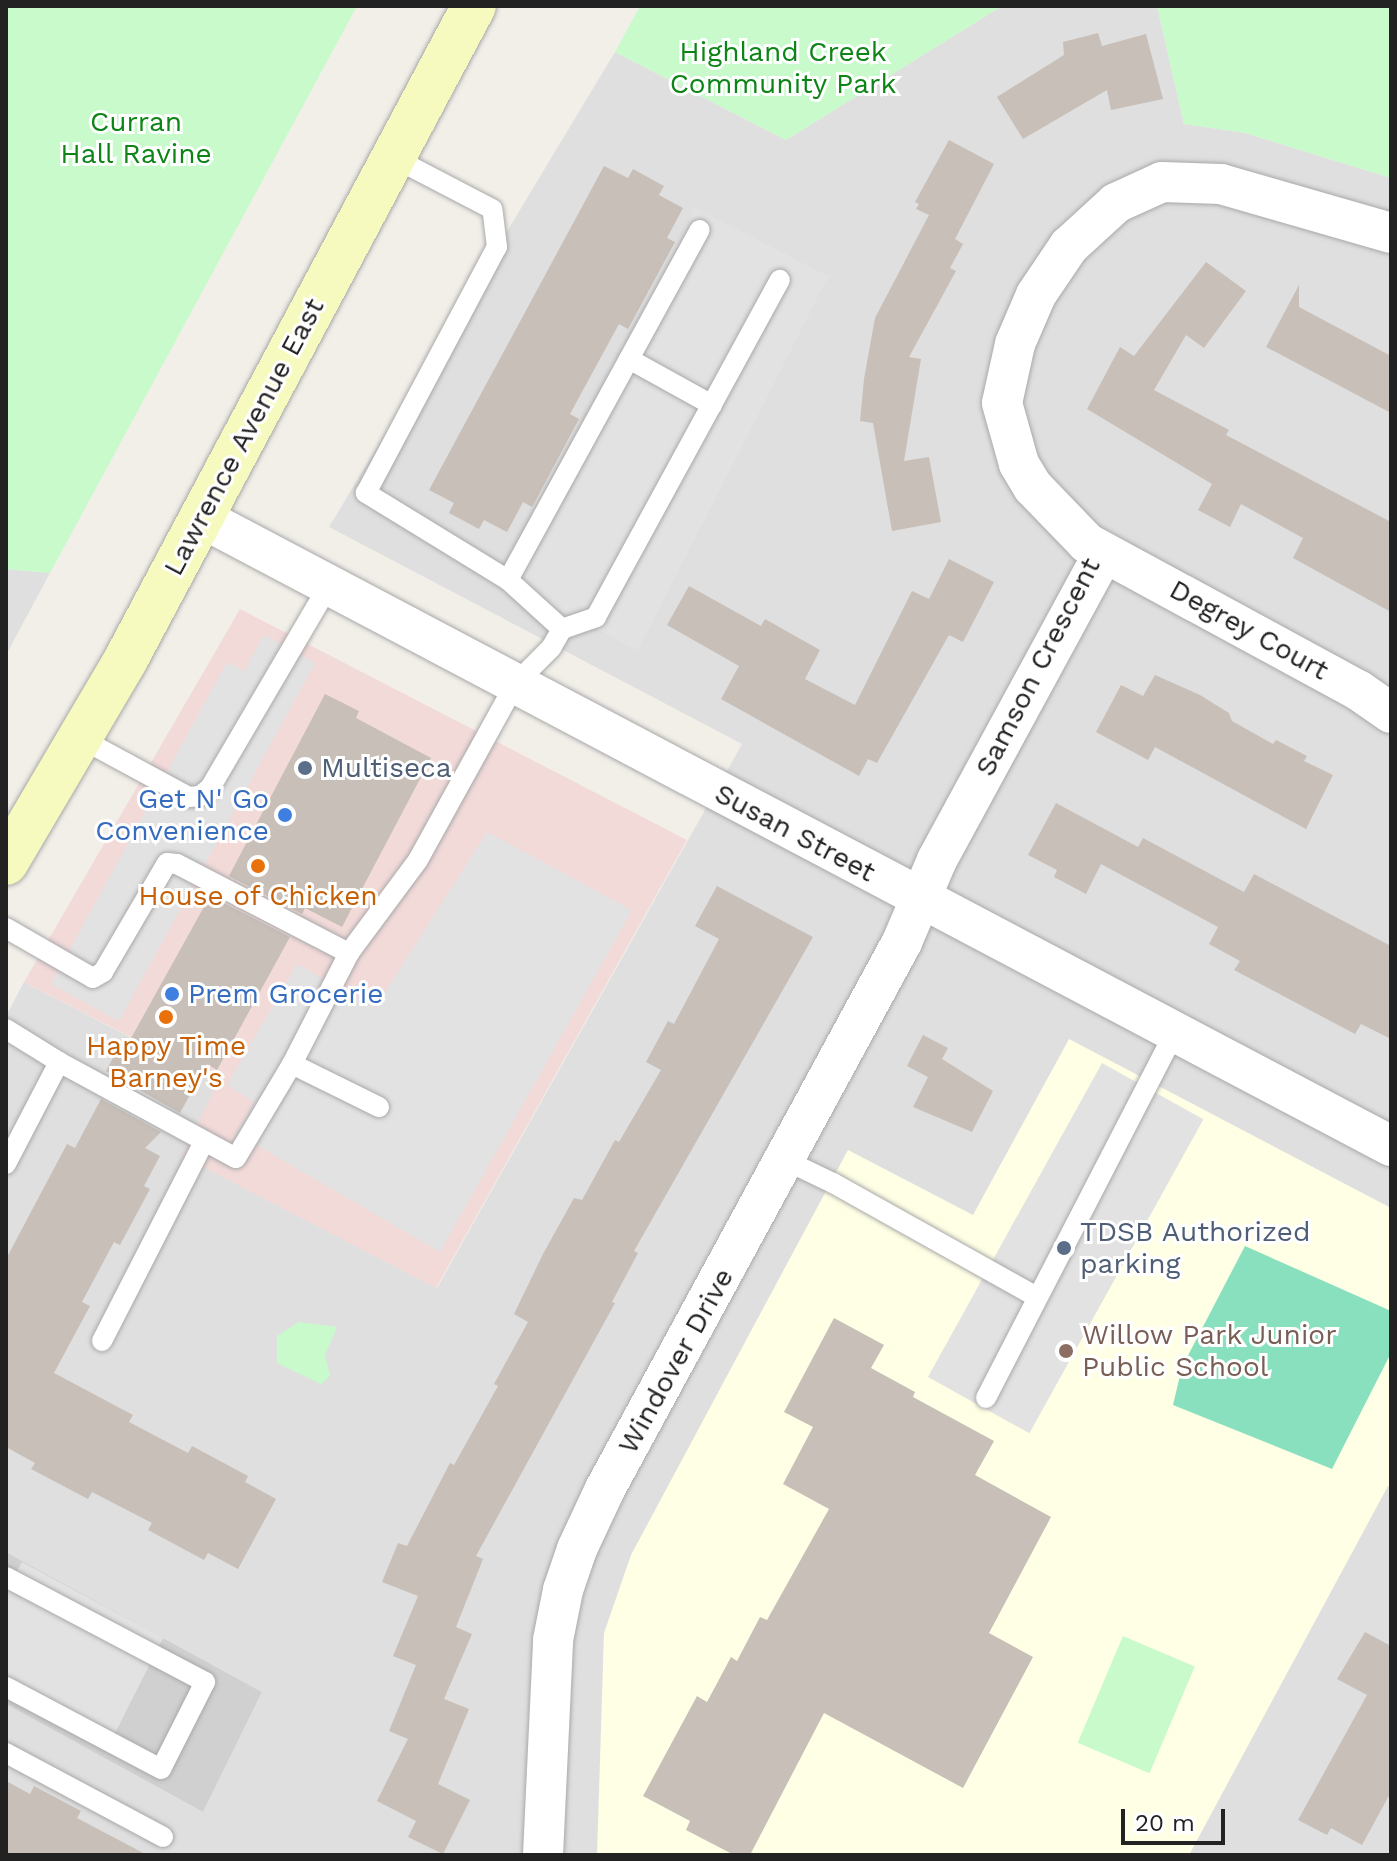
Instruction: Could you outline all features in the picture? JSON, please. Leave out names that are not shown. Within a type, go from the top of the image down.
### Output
[{"type":"main road","name":"Lawrence Avenue East","points":[[6,863],[126,659],[474,6]]},
{"type":"street","name":"Samson Crescent","points":[[923,901],[937,860],[1104,553],[1087,543],[1033,487],[1012,449],[1002,403],[1015,344],[1036,295],[1069,246],[1116,203],[1162,182],[1221,184],[1391,233]]},
{"type":"street","name":"Susan Street","points":[[200,517],[1391,1146]]},
{"type":"street","name":"Degrey Court","points":[[1104,553],[1358,690],[1391,713]]},
{"type":"street","name":"Windover Drive","points":[[543,1855],[553,1640],[563,1590],[577,1549],[605,1489],[923,901]]},
{"type":"lane","points":[[394,158],[492,209],[497,247],[366,493],[508,580],[562,629]]},
{"type":"lane","points":[[508,580],[700,230]]},
{"type":"lane","points":[[6,1029],[59,1062],[236,1158],[292,1064],[349,953],[418,860],[515,684],[551,648],[562,629],[596,617],[780,280]]},
{"type":"lane","points":[[629,359],[712,405]]},
{"type":"lane","points":[[78,737],[189,797],[200,796],[210,788],[329,585]]},
{"type":"lane","points":[[6,928],[93,978],[103,972],[167,863],[177,864],[349,953]]},
{"type":"lane","points":[[986,1398],[1174,1033]]},
{"type":"lane","points":[[6,1164],[59,1062]]},
{"type":"lane","points":[[292,1064],[379,1107]]},
{"type":"lane","points":[[102,1341],[204,1142]]},
{"type":"lane","points":[[785,1160],[833,1183],[1037,1297]]},
{"type":"lane","points":[[6,1577],[205,1682],[161,1769],[6,1687]]},
{"type":"lane","points":[[6,1753],[163,1837]]},
{"type":"shaded area","points":[[1002,6],[1157,6],[1184,124],[1245,133],[1391,178],[1391,1855],[6,1855],[6,1704],[203,1812],[262,1692],[6,1552],[6,1016],[24,982],[218,1083],[183,1156],[437,1288],[742,744],[329,527],[615,52],[786,140]]},
{"type":"shaded area","points":[[695,208],[829,276],[638,650],[504,582]]},
{"type":"shaded area","points":[[6,569],[50,573],[6,655]]},
{"type":"shaded area","points":[[240,609],[687,840],[436,1288],[182,1156],[218,1082],[24,982]]},
{"type":"shaded area","points":[[264,635],[315,663],[119,1021],[51,984],[227,662],[244,671]]},
{"type":"shaded area","points":[[487,832],[632,910],[440,1252],[236,1133],[254,1102],[227,1085],[297,964],[375,1008]]},
{"type":"shaded area","name":"Willow Park Junior Public School","points":[[1069,1039],[1391,1208],[1391,1487],[1388,1486],[1189,1855],[597,1855],[604,1633],[631,1555],[848,1150],[973,1215]]},
{"type":"shaded area","name":"TDSB Authorized parking","points":[[1102,1063],[1203,1119],[1029,1433],[928,1377]]},
{"type":"shaded area","points":[[6,1552],[262,1692],[203,1812],[6,1704]]},
{"type":"shaded area","points":[[22,1562],[163,1638],[108,1747],[6,1698],[6,1592]]},
{"type":"green space","name":"Curran Hall Ravine","points":[[6,6],[357,6],[50,573],[6,569]]},
{"type":"green space","name":"Highland Creek Community Park","points":[[640,6],[1002,6],[786,140],[615,52]]},
{"type":"green space","points":[[1157,6],[1391,6],[1391,178],[1245,133],[1184,124]]},
{"type":"green space","points":[[1245,1246],[1391,1311],[1391,1353],[1332,1469],[1173,1405],[1182,1367]]},
{"type":"green space","points":[[299,1322],[337,1327],[325,1355],[330,1376],[321,1384],[277,1363],[277,1336]]},
{"type":"green space","points":[[1123,1636],[1195,1666],[1149,1773],[1078,1743]]},
{"type":"building","points":[[1098,33],[1102,46],[1146,34],[1163,99],[1111,110],[1107,90],[1023,139],[997,97],[1064,55],[1063,42]]},
{"type":"building","points":[[949,140],[994,164],[955,239],[963,244],[950,268],[956,271],[909,357],[921,359],[904,461],[929,457],[941,522],[892,531],[873,423],[860,421],[864,379],[875,318],[929,215],[916,209],[919,204],[915,202]]},
{"type":"building","points":[[604,166],[628,178],[633,169],[664,186],[659,195],[683,208],[667,238],[675,242],[628,329],[619,324],[570,414],[579,419],[532,507],[523,502],[507,532],[484,520],[479,529],[449,513],[454,503],[429,490]]},
{"type":"building","points":[[1206,262],[1246,291],[1204,348],[1186,335],[1154,390],[1229,430],[1226,435],[1391,522],[1391,612],[1293,558],[1303,538],[1241,504],[1230,527],[1198,510],[1212,484],[1087,409],[1120,347],[1134,356]]},
{"type":"building","points":[[1299,285],[1299,307],[1391,356],[1391,413],[1266,347]]},
{"type":"building","points":[[949,559],[994,582],[963,642],[949,635],[877,763],[868,759],[859,776],[721,699],[739,666],[667,625],[689,586],[761,626],[765,619],[820,650],[805,679],[855,705],[912,591],[929,599]]},
{"type":"building","points":[[1155,675],[1200,695],[1229,713],[1232,721],[1273,744],[1276,740],[1307,756],[1304,761],[1333,775],[1306,829],[1155,747],[1148,760],[1096,732],[1121,685],[1143,696]]},
{"type":"building","points":[[325,694],[359,711],[356,718],[431,758],[342,927],[305,908],[302,914],[229,876]]},
{"type":"building","points":[[1056,803],[1138,847],[1143,838],[1244,892],[1254,874],[1391,946],[1391,1039],[1361,1024],[1355,1034],[1234,970],[1240,961],[1209,944],[1218,927],[1101,864],[1086,894],[1054,877],[1057,870],[1028,855]]},
{"type":"building","points":[[717,886],[813,937],[634,1251],[638,1253],[612,1302],[615,1303],[476,1556],[483,1559],[456,1627],[472,1634],[444,1699],[469,1709],[438,1784],[470,1800],[443,1854],[408,1837],[416,1821],[377,1801],[408,1739],[389,1731],[416,1665],[393,1656],[418,1596],[382,1582],[398,1543],[407,1546],[450,1463],[454,1465],[498,1386],[494,1384],[528,1322],[514,1314],[543,1254],[574,1198],[582,1200],[615,1140],[619,1142],[661,1070],[646,1062],[668,1021],[674,1024],[719,939],[695,926]]},
{"type":"building","points":[[210,896],[290,937],[217,1070],[207,1064],[180,1113],[106,1071],[124,1037],[130,1040]]},
{"type":"building","points":[[923,1035],[948,1048],[942,1059],[993,1091],[972,1132],[913,1107],[928,1077],[907,1066]]},
{"type":"building","points":[[101,1099],[161,1132],[145,1148],[160,1156],[144,1186],[150,1189],[120,1245],[114,1242],[82,1302],[90,1306],[54,1373],[133,1415],[129,1422],[188,1453],[192,1446],[248,1476],[245,1482],[276,1499],[238,1569],[208,1553],[204,1560],[148,1530],[152,1523],[92,1492],[88,1499],[31,1469],[35,1463],[6,1447],[6,1259],[67,1144],[75,1148]]},
{"type":"building","points":[[834,1318],[884,1345],[871,1368],[915,1392],[913,1397],[994,1441],[975,1475],[1051,1517],[989,1633],[1033,1657],[963,1788],[824,1713],[750,1855],[734,1855],[686,1830],[690,1821],[643,1796],[697,1696],[707,1702],[731,1657],[737,1661],[760,1617],[767,1620],[829,1509],[783,1484],[813,1427],[784,1412]]},
{"type":"building","points":[[1365,1632],[1391,1646],[1391,1792],[1362,1845],[1331,1828],[1327,1835],[1298,1820],[1367,1695],[1337,1679]]},
{"type":"building","points":[[6,1781],[30,1794],[34,1786],[81,1811],[77,1818],[147,1855],[6,1855]]},
{"type":"place","name":"Multiseca","points":[[305,768]]},
{"type":"place","name":"Get N' Go Convenience","points":[[285,815]]},
{"type":"place","name":"House of Chicken","points":[[258,866]]},
{"type":"place","name":"Prem Grocerie","points":[[172,994]]},
{"type":"place","name":"Happy Time Barney's","points":[[166,1017]]},
{"type":"place","name":"TDSB Authorized parking","points":[[1064,1248]]},
{"type":"place","name":"Willow Park Junior Public School","points":[[1066,1351]]}]
